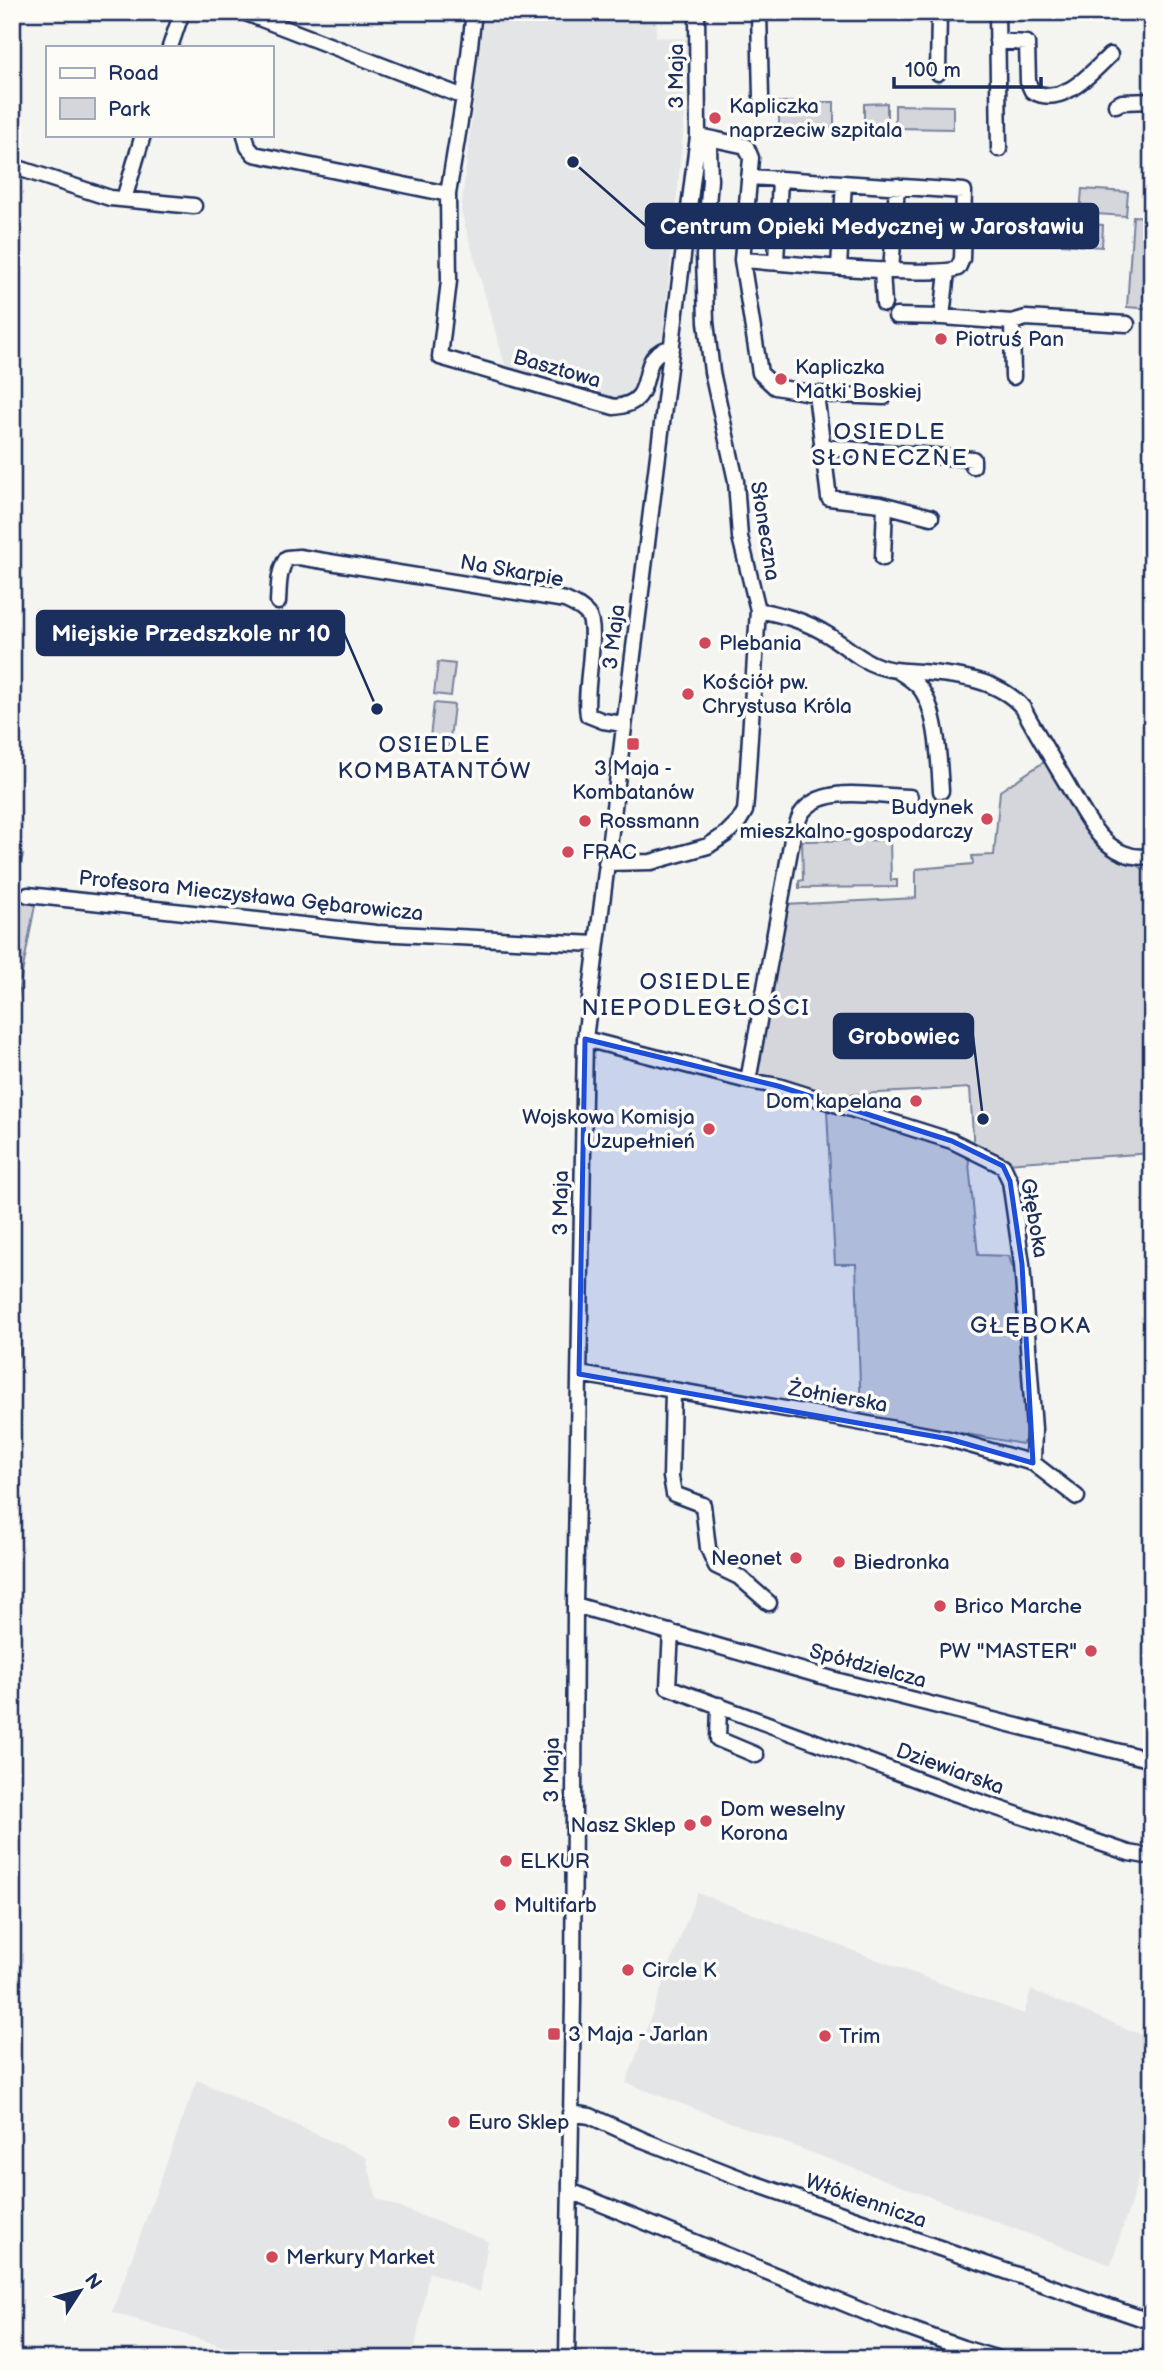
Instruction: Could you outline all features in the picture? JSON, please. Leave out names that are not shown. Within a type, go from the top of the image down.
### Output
[{"type":"street","points":[[170,46],[182,12]]},
{"type":"street","points":[[243,12],[464,97]]},
{"type":"street","points":[[245,136],[248,147],[254,154],[448,194],[464,97],[474,12]]},
{"type":"street","name":"3 Maja","points":[[567,2359],[575,1605],[585,1039],[698,136],[696,12]]},
{"type":"street","points":[[759,12],[761,97]]},
{"type":"street","points":[[938,73],[939,12]]},
{"type":"street","points":[[997,12],[999,149]]},
{"type":"street","points":[[997,41],[1027,43],[1028,82],[1032,91],[1039,95],[1055,94],[1074,88],[1110,55]]},
{"type":"street","points":[[1116,105],[1122,102],[1148,101]]},
{"type":"street","points":[[124,199],[144,136]]},
{"type":"street","points":[[698,136],[746,146],[751,158],[742,260],[760,373],[775,387],[816,394],[884,397]]},
{"type":"street","name":"Słoneczna","points":[[698,136],[709,146],[710,180],[704,256],[706,322],[712,372],[736,481],[740,537],[758,610],[806,623],[874,665],[987,683],[1004,690],[1023,708],[1083,812],[1100,836],[1132,857],[1152,855]]},
{"type":"street","points":[[12,166],[110,198],[194,206]]},
{"type":"street","points":[[742,260],[947,272],[958,268],[962,259],[964,191],[749,177]]},
{"type":"street","points":[[776,262],[780,179]]},
{"type":"street","points":[[839,267],[844,183]]},
{"type":"street","points":[[884,304],[898,186]]},
{"type":"street","name":"Basztowa","points":[[448,194],[449,281],[440,357],[614,407],[627,405],[640,396],[647,381],[652,358],[662,349],[672,348]]},
{"type":"street","points":[[942,317],[947,272]]},
{"type":"street","points":[[896,316],[1012,322],[1026,318],[1127,324]]},
{"type":"street","points":[[1012,322],[1013,377]]},
{"type":"street","points":[[816,394],[829,498],[885,505],[931,517]]},
{"type":"street","points":[[821,447],[973,459],[973,466]]},
{"type":"street","points":[[883,558],[885,505]]},
{"type":"street","name":"Na Skarpie","points":[[278,603],[280,573],[287,558],[299,557],[565,600],[582,608],[590,618],[586,704],[588,715],[603,721],[624,724]]},
{"type":"street","points":[[606,863],[651,862],[708,846],[733,829],[743,816],[758,610]]},
{"type":"street","points":[[897,670],[919,686],[927,702],[938,750],[941,791]]},
{"type":"street","points":[[748,1081],[793,834],[801,815],[810,803],[847,793],[910,797]]},
{"type":"street","name":"Profesora Mieczysława Gębarowicza","points":[[28,895],[376,933],[596,944]]},
{"type":"street","name":"Głęboka","points":[[585,1039],[748,1081],[778,1086],[952,1141],[1003,1166],[1010,1181],[1021,1264],[1034,1429],[1033,1463]]},
{"type":"street","name":"Żołnierska","points":[[579,1374],[949,1439],[1033,1463],[1077,1497]]},
{"type":"street","points":[[673,1390],[671,1477],[674,1494],[703,1506],[708,1548],[716,1566],[739,1577],[769,1603]]},
{"type":"street","name":"Spółdzielcza","points":[[575,1605],[839,1681],[1152,1760]]},
{"type":"street","name":"Dziewiarska","points":[[671,1632],[668,1687],[944,1790],[1129,1853],[1152,1857]]},
{"type":"street","points":[[719,1705],[718,1739],[756,1755]]},
{"type":"street","name":"Włókiennicza","points":[[570,2113],[590,2116],[752,2183],[1152,2322]]},
{"type":"street","points":[[570,2191],[882,2319],[999,2359]]},
{"type":"street","points":[[1150,2359],[1152,2346]]},
{"type":"highlighted area","points":[[585,1039],[778,1086],[952,1141],[1003,1166],[1010,1181],[1022,1264],[1033,1463],[949,1439],[579,1374]]},
{"type":"shaded area","points":[[484,12],[645,12],[657,18],[656,37],[689,39],[689,72],[682,73],[685,114],[663,338],[627,397],[607,401],[506,369],[461,211]]},
{"type":"shaded area","points":[[697,1893],[1024,2014],[1031,1990],[1152,2039],[1152,2135],[1111,2265],[626,2083]]},
{"type":"shaded area","points":[[197,2080],[366,2157],[377,2199],[488,2241],[480,2292],[429,2272],[414,2353],[428,2359],[264,2359],[112,2312]]},
{"type":"green space","points":[[779,102],[834,102],[834,128],[779,129]]},
{"type":"green space","points":[[887,103],[887,129],[864,129],[864,104]]},
{"type":"green space","points":[[895,105],[953,106],[953,129],[895,128]]},
{"type":"green space","points":[[1082,189],[1128,192],[1126,216],[1080,213]]},
{"type":"green space","points":[[1133,216],[1152,217],[1152,309],[1127,307]]},
{"type":"green space","points":[[1063,222],[1103,225],[1102,247],[1062,244]]},
{"type":"green space","points":[[438,662],[455,664],[451,696],[434,694]]},
{"type":"green space","points":[[434,703],[454,705],[449,748],[429,746]]},
{"type":"green space","points":[[1047,760],[1106,847],[1152,874],[1152,1153],[1006,1163],[974,1151],[970,1088],[824,1096],[753,1077],[785,905],[916,898],[916,869],[973,864],[972,856],[994,855],[1000,791]]},
{"type":"green space","points":[[890,840],[891,880],[897,880],[897,887],[799,888],[799,881],[803,880],[802,841]]},
{"type":"green space","points":[[12,854],[23,855],[12,896]]},
{"type":"green space","points":[[12,896],[35,905],[12,1027]]},
{"type":"green space","points":[[827,1111],[893,1126],[968,1154],[978,1255],[1009,1256],[1016,1271],[1029,1436],[1022,1444],[861,1415],[856,1264],[835,1264]]},
{"type":"green space","points":[[12,1169],[20,1356],[12,1353]]},
{"type":"place","name":"Kapliczka naprzeciw szpitala","points":[[715,118]]},
{"type":"place","name":"Centrum Opieki Medycznej w Jarosławiu","points":[[573,162]]},
{"type":"place","name":"Piotruś Pan","points":[[941,339]]},
{"type":"place","name":"Kapliczka Matki Boskiej","points":[[781,379]]},
{"type":"place","name":"Plebania","points":[[705,643]]},
{"type":"place","name":"Kościół pw. Chrystusa Króla","points":[[688,694]]},
{"type":"place","name":"Miejskie Przedszkole nr 10","points":[[377,709]]},
{"type":"place","name":"3 Maja - Kombatanów","points":[[633,744]]},
{"type":"place","name":"Budynek mieszkalno-gospodarczy","points":[[987,819]]},
{"type":"place","name":"Rossmann","points":[[585,821]]},
{"type":"place","name":"FRAC","points":[[568,852]]},
{"type":"place","name":"Dom kapelana","points":[[916,1101]]},
{"type":"place","name":"Grobowiec","points":[[983,1119]]},
{"type":"place","name":"Wojskowa Komisja Uzupełnień","points":[[709,1129]]},
{"type":"place","name":"Neonet","points":[[796,1558]]},
{"type":"place","name":"Biedronka","points":[[839,1562]]},
{"type":"place","name":"Brico Marche","points":[[940,1606]]},
{"type":"place","name":"PW \"MASTER\"","points":[[1091,1651]]},
{"type":"place","name":"Dom weselny Korona","points":[[706,1821]]},
{"type":"place","name":"Nasz Sklep","points":[[690,1825]]},
{"type":"place","name":"ELKUR","points":[[506,1861]]},
{"type":"place","name":"Multifarb","points":[[500,1905]]},
{"type":"place","name":"Circle K","points":[[628,1970]]},
{"type":"place","name":"3 Maja - Jarlan","points":[[554,2034]]},
{"type":"place","name":"Trim","points":[[825,2036]]},
{"type":"place","name":"Euro Sklep","points":[[454,2122]]},
{"type":"place","name":"Merkury Market","points":[[272,2257]]},
{"type":"district","name":"OSIEDLE SŁONECZNE","points":[[890,445]]},
{"type":"district","name":"OSIEDLE KOMBATANTÓW","points":[[435,758]]},
{"type":"district","name":"OSIEDLE NIEPODLEGŁOŚCI","points":[[696,995]]},
{"type":"district","name":"GŁĘBOKA","points":[[1031,1326]]}]
